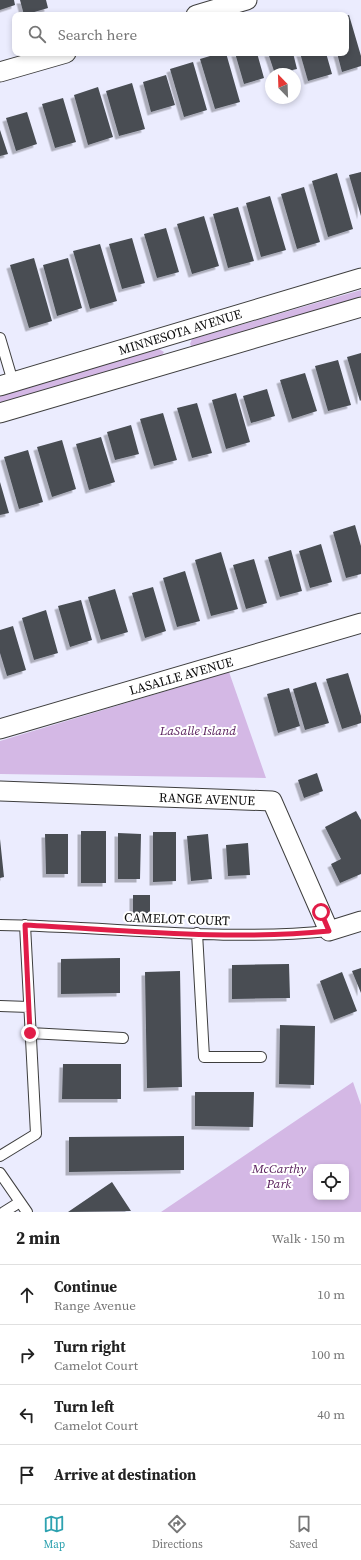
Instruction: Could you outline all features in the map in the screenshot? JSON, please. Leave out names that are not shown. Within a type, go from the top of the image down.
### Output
[{"type":"street","points":[[206,12],[247,0]]},
{"type":"street","points":[[0,72],[56,56]]},
{"type":"street","name":"MINNESOTA AVENUE","points":[[6,384],[361,278]]},
{"type":"street","name":"MINNESOTA AVENUE","points":[[0,413],[361,307]]},
{"type":"street","points":[[174,333],[182,359]]},
{"type":"street","name":"LASALLE AVENUE","points":[[0,729],[361,623]]},
{"type":"street","name":"RANGE AVENUE","points":[[0,790],[272,801],[329,931]]},
{"type":"street","points":[[329,931],[361,921]]},
{"type":"lane","points":[[0,338],[6,384]]},
{"type":"lane","name":"CAMELOT COURT","points":[[0,925],[197,933],[297,935],[329,931]]},
{"type":"lane","points":[[0,1156],[36,1134],[25,925]]},
{"type":"lane","points":[[197,933],[204,1057],[261,1057]]},
{"type":"lane","points":[[0,1006],[29,1007]]},
{"type":"lane","points":[[30,1033],[123,1038]]},
{"type":"lane","points":[[0,1173],[27,1212]]},
{"type":"lane","points":[[4,1212],[20,1202]]},
{"type":"green space","points":[[361,290],[361,299],[192,347],[190,344],[192,339]]},
{"type":"green space","points":[[159,349],[164,352],[161,357],[0,404],[0,395]]},
{"type":"green space","name":"LaSalle Island","points":[[229,672],[266,778],[0,774],[0,741]]},
{"type":"green space","name":"McCarthy Park","points":[[353,1082],[361,1105],[361,1212],[161,1212]]},
{"type":"building","points":[[0,0],[14,0],[15,5],[0,10]]},
{"type":"building","points":[[20,0],[46,0],[48,8],[34,12],[23,12]]},
{"type":"building","points":[[349,15],[361,56],[361,66],[342,72],[338,56],[349,56]]},
{"type":"building","points":[[210,56],[227,56],[240,102],[215,109],[200,59]]},
{"type":"building","points":[[236,56],[258,56],[264,78],[244,84]]},
{"type":"building","points":[[269,56],[294,56],[297,68],[273,68]]},
{"type":"building","points":[[301,56],[327,56],[332,74],[308,81]]},
{"type":"building","points":[[193,62],[207,110],[184,117],[170,69]]},
{"type":"building","points":[[166,75],[175,105],[151,112],[143,82]]},
{"type":"building","points":[[132,83],[145,129],[119,136],[106,91]]},
{"type":"building","points":[[98,87],[113,137],[88,145],[74,95]]},
{"type":"building","points":[[63,98],[76,142],[55,148],[42,104]]},
{"type":"building","points":[[27,112],[37,144],[16,151],[6,118]]},
{"type":"building","points":[[0,130],[8,154],[0,156]]},
{"type":"building","points":[[361,172],[361,216],[349,175]]},
{"type":"building","points":[[337,173],[353,229],[328,237],[312,181]]},
{"type":"building","points":[[304,187],[320,242],[297,249],[281,194]]},
{"type":"building","points":[[270,196],[286,250],[261,257],[246,203]]},
{"type":"building","points":[[238,207],[254,261],[228,268],[213,214]]},
{"type":"building","points":[[204,216],[219,266],[192,274],[177,224]]},
{"type":"building","points":[[166,228],[179,272],[157,278],[144,234]]},
{"type":"building","points":[[132,238],[145,283],[122,289],[109,244]]},
{"type":"building","points":[[100,244],[117,301],[90,309],[73,251]]},
{"type":"building","points":[[34,258],[52,321],[29,328],[10,265]]},
{"type":"building","points":[[68,258],[82,308],[57,316],[43,265]]},
{"type":"building","points":[[361,353],[361,400],[360,401],[347,357]]},
{"type":"building","points":[[338,360],[351,405],[328,411],[315,366]]},
{"type":"building","points":[[305,373],[317,411],[292,419],[280,380]]},
{"type":"building","points":[[267,389],[275,416],[251,423],[243,396]]},
{"type":"building","points":[[236,393],[250,442],[226,449],[212,400]]},
{"type":"building","points":[[197,403],[212,453],[192,458],[177,408]]},
{"type":"building","points":[[163,413],[177,460],[154,466],[140,419]]},
{"type":"building","points":[[131,425],[139,454],[115,460],[107,432]]},
{"type":"building","points":[[101,437],[115,482],[89,490],[76,444]]},
{"type":"building","points":[[62,440],[76,489],[52,497],[37,447]]},
{"type":"building","points":[[28,450],[43,502],[19,509],[4,457]]},
{"type":"building","points":[[0,482],[9,513],[0,515]]},
{"type":"building","points":[[355,525],[361,546],[361,574],[346,578],[333,532]]},
{"type":"building","points":[[321,544],[332,582],[310,588],[299,551]]},
{"type":"building","points":[[291,550],[302,591],[280,597],[268,557]]},
{"type":"building","points":[[221,552],[238,609],[211,616],[195,560]]},
{"type":"building","points":[[254,559],[267,603],[246,609],[233,565]]},
{"type":"building","points":[[185,571],[200,621],[177,627],[163,578]]},
{"type":"building","points":[[153,587],[166,631],[145,638],[132,593]]},
{"type":"building","points":[[115,589],[128,632],[101,640],[88,597]]},
{"type":"building","points":[[81,600],[92,640],[70,647],[58,606]]},
{"type":"building","points":[[46,610],[58,653],[34,660],[22,618]]},
{"type":"building","points":[[13,626],[26,670],[7,676],[0,653],[0,630]]},
{"type":"building","points":[[348,673],[361,716],[361,723],[342,729],[326,679]]},
{"type":"building","points":[[316,682],[329,723],[305,730],[293,689]]},
{"type":"building","points":[[289,688],[300,726],[278,733],[267,694]]},
{"type":"building","points":[[317,773],[323,791],[304,798],[298,780]]},
{"type":"building","points":[[356,811],[361,820],[361,874],[340,883],[331,864],[341,859],[325,827]]},
{"type":"building","points":[[81,831],[106,831],[106,883],[81,883]]},
{"type":"building","points":[[153,832],[176,832],[176,881],[153,882]]},
{"type":"building","points":[[118,833],[141,834],[140,879],[118,879]]},
{"type":"building","points":[[45,834],[68,834],[68,874],[46,874]]},
{"type":"building","points":[[208,834],[212,879],[191,881],[187,836]]},
{"type":"building","points":[[0,839],[4,877],[0,878]]},
{"type":"building","points":[[248,843],[250,875],[228,876],[226,845]]},
{"type":"building","points":[[133,895],[150,895],[150,913],[133,913]]},
{"type":"building","points":[[120,958],[120,993],[61,994],[61,959]]},
{"type":"building","points":[[289,964],[290,998],[232,999],[232,965]]},
{"type":"building","points":[[361,968],[361,993],[352,971]]},
{"type":"building","points":[[180,971],[182,1087],[147,1088],[145,972]]},
{"type":"building","points":[[342,972],[357,1011],[334,1020],[320,981]]},
{"type":"building","points":[[280,1025],[315,1026],[314,1085],[279,1084]]},
{"type":"building","points":[[63,1064],[121,1064],[121,1099],[62,1099]]},
{"type":"building","points":[[195,1092],[254,1092],[253,1127],[195,1126]]},
{"type":"building","points":[[184,1136],[184,1170],[69,1172],[69,1137]]},
{"type":"building","points":[[112,1182],[131,1211],[68,1212]]},
{"type":"route","points":[[30,1033],[25,925],[197,933],[297,935],[329,931],[321,912]]}]
